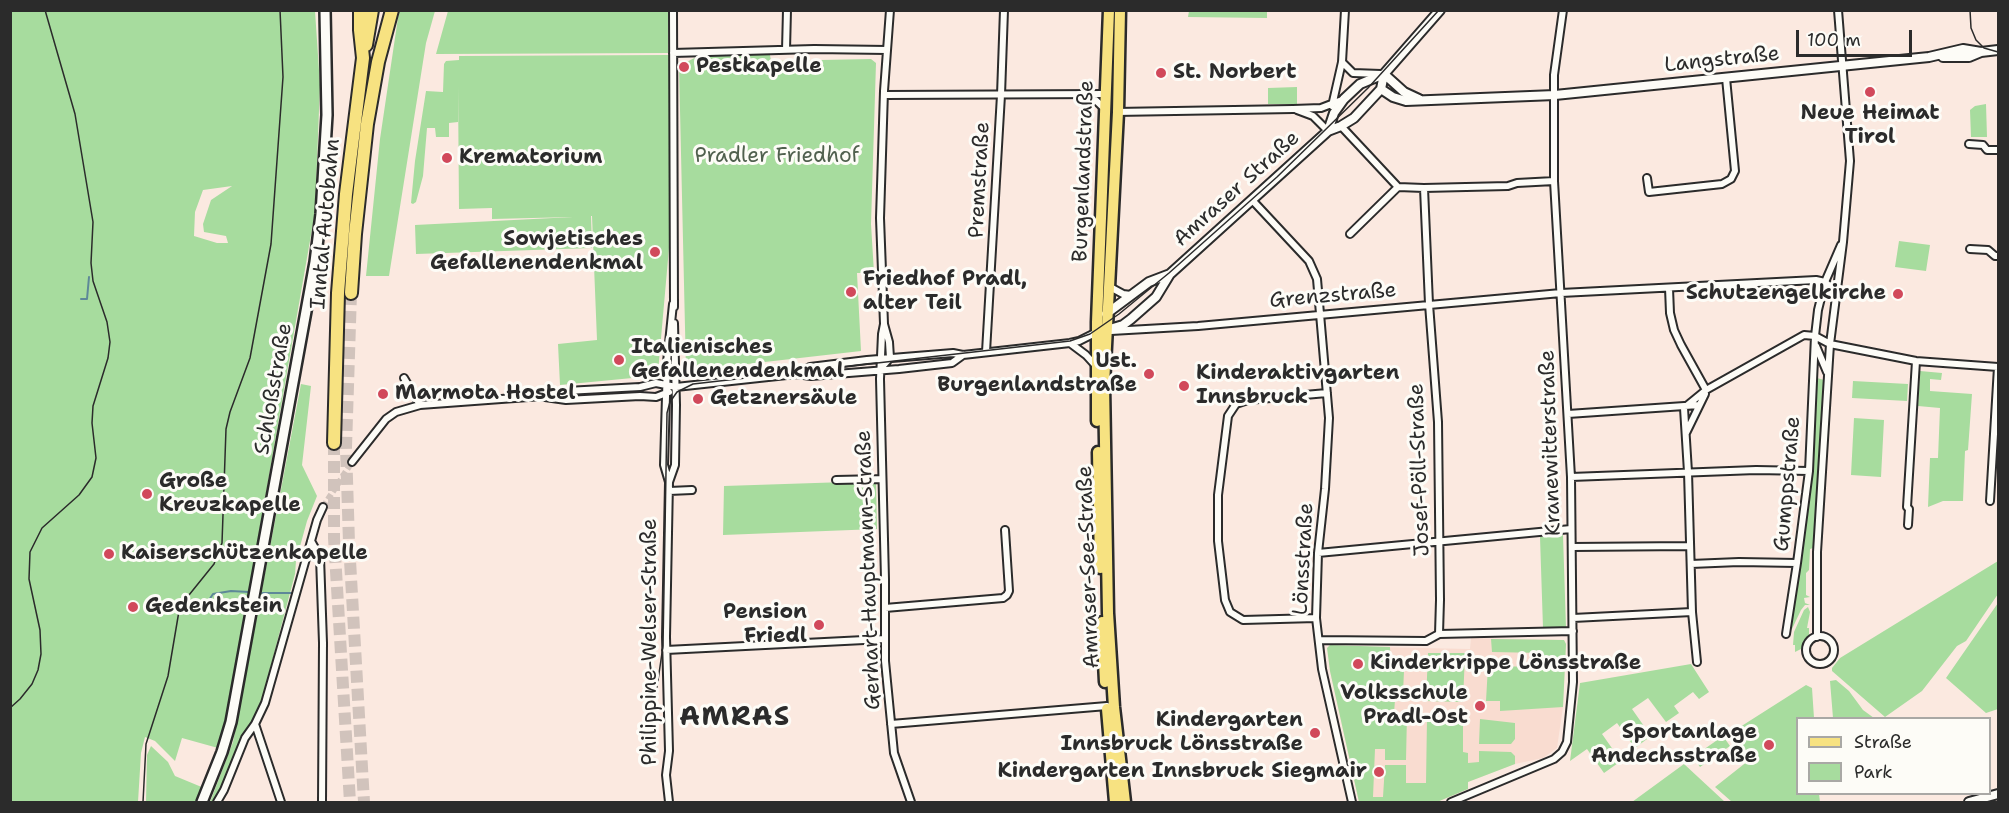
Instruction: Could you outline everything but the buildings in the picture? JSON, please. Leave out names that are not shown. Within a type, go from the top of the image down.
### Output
[{"type":"highway","name":"Inntal Autobahn","points":[[334,443],[339,282],[346,194],[363,58],[360,10]]},
{"type":"highway","points":[[363,58],[372,10]]},
{"type":"highway","points":[[378,62],[385,10]]},
{"type":"highway","name":"Inntal Autobahn","points":[[351,293],[367,124],[378,62],[393,10]]},
{"type":"main road","name":"Schloßstraße","points":[[202,802],[231,722],[315,262],[321,214],[327,115],[325,10]]},
{"type":"main road","name":"Burgenlandstraße","points":[[1100,328],[1109,10]]},
{"type":"main road","name":"Burgenlandstraße","points":[[1100,328],[1109,312],[1120,10]]},
{"type":"main road","name":"Amraser-See-Straße","points":[[1100,328],[1097,367],[1099,536],[1114,802]]},
{"type":"main road","name":"Amraser-See-Straße","points":[[1100,328],[1104,385],[1108,613],[1114,707],[1125,802]]},
{"type":"street","points":[[673,10],[674,304]]},
{"type":"street","points":[[786,50],[787,10]]},
{"type":"street","points":[[880,369],[890,358],[884,324],[880,247],[884,95],[890,10]]},
{"type":"street","name":"Premstraße","points":[[986,352],[1004,10]]},
{"type":"street","points":[[1330,121],[1342,62],[1344,10]]},
{"type":"street","name":"Amraser Straße","points":[[1328,131],[1330,121],[1344,99],[1360,84],[1384,74],[1440,10]]},
{"type":"street","name":"Kranewitterstraße","points":[[1451,802],[1554,759],[1562,752],[1567,741],[1573,682],[1571,477],[1554,181],[1556,59],[1563,10]]},
{"type":"street","name":"Gumppstraße","points":[[1817,637],[1817,552],[1830,344],[1844,239],[1850,161],[1838,10]]},
{"type":"street","points":[[673,53],[887,50]]},
{"type":"street","name":"Langstraße","points":[[1381,89],[1402,100],[1555,95],[1929,57],[1969,57],[1981,52],[1998,50]]},
{"type":"street","points":[[1342,62],[1353,73],[1384,74],[1404,92],[1423,100]]},
{"type":"street","name":"Amraser Straße","points":[[796,374],[810,367],[880,359],[953,353],[963,355],[1070,343],[1084,339],[1100,328],[1123,325],[1156,297],[1170,274],[1328,131],[1351,121],[1364,109],[1381,89],[1384,74]]},
{"type":"street","points":[[1647,178],[1648,192],[1722,184],[1733,176],[1735,171],[1726,78]]},
{"type":"street","points":[[1089,94],[1105,110],[1118,112],[1321,108],[1344,99]]},
{"type":"street","points":[[884,95],[1106,94]]},
{"type":"street","points":[[1293,109],[1313,116],[1328,131]]},
{"type":"street","points":[[1341,126],[1398,187],[1424,189],[1508,186],[1517,183],[1554,181]]},
{"type":"street","points":[[1969,144],[1983,145],[1987,150],[1998,150]]},
{"type":"street","points":[[1350,234],[1398,187]]},
{"type":"street","name":"Josef-Pöll-Straße","points":[[1424,189],[1429,304],[1438,422],[1439,634]]},
{"type":"street","name":"Lönsstraße","points":[[1253,201],[1313,267],[1318,286],[1327,393],[1328,441],[1318,553],[1316,618],[1329,701],[1352,802]]},
{"type":"street","name":"Gumppstraße","points":[[1786,634],[1809,471],[1818,310],[1825,282],[1844,239]]},
{"type":"street","points":[[1970,249],[1988,250],[1998,256]]},
{"type":"street","name":"Amraser Straße","points":[[1109,312],[1149,282],[1170,274]]},
{"type":"street","name":"Grenzstraße","points":[[1100,328],[1175,328],[1561,293],[1816,280],[1825,282]]},
{"type":"street","points":[[1825,282],[1837,292]]},
{"type":"street","points":[[1110,287],[1123,294],[1131,294]]},
{"type":"street","points":[[1669,288],[1670,313],[1674,330],[1706,390]]},
{"type":"street","name":"Philippine-Welser-Straße","points":[[669,802],[666,775],[669,751],[666,650],[669,482],[664,465],[667,362],[674,304]]},
{"type":"street","name":"Philippine-Welser-Straße","points":[[669,482],[675,465],[674,304]]},
{"type":"street","name":"Gerhart-Hauptmann-Straße","points":[[884,324],[880,359],[884,639],[897,765],[911,802]]},
{"type":"street","points":[[1684,408],[1706,390],[1804,335],[1815,336],[1830,344],[1916,361],[1998,367],[1990,501]]},
{"type":"street","name":"Gumppstraße","points":[[1815,336],[1818,354],[1828,375]]},
{"type":"street","points":[[1070,343],[1097,367]]},
{"type":"street","name":"Amraser Straße","points":[[352,462],[386,419],[396,412],[420,405],[542,396],[566,391],[640,387],[656,382],[676,387],[796,374],[810,376],[951,363],[963,355]]},
{"type":"street","points":[[1908,525],[1909,509],[1907,507],[1916,361]]},
{"type":"street","points":[[404,378],[420,405]]},
{"type":"street","name":"Amraser Straße","points":[[542,396],[566,400],[630,396],[656,397],[676,387]]},
{"type":"street","points":[[1685,434],[1706,390]]},
{"type":"street","points":[[1316,618],[1243,620],[1230,612],[1225,600],[1218,541],[1218,495],[1228,416],[1236,404],[1248,400],[1327,393]]},
{"type":"street","points":[[1568,414],[1684,408],[1699,405]]},
{"type":"street","points":[[1684,408],[1692,612],[1697,662]]},
{"type":"street","points":[[1571,477],[1756,470],[1809,471]]},
{"type":"street","points":[[836,480],[882,479]]},
{"type":"street","points":[[669,490],[692,490]]},
{"type":"street","points":[[217,802],[225,790],[245,738],[265,703],[311,541],[323,507]]},
{"type":"street","points":[[1318,553],[1571,529]]},
{"type":"street","points":[[885,608],[1003,598],[1009,591],[1005,530]]},
{"type":"street","points":[[311,541],[320,557],[323,643],[322,802]]},
{"type":"street","points":[[1572,547],[1690,546]]},
{"type":"street","points":[[1691,564],[1797,563]]},
{"type":"street","points":[[1573,618],[1692,612]]},
{"type":"street","points":[[1319,640],[1426,641],[1439,634],[1573,631]]},
{"type":"street","name":"Gumppstraße","points":[[1817,637],[1826,638],[1834,648],[1832,657],[1821,664],[1812,662],[1806,651],[1809,641],[1817,637]]},
{"type":"street","points":[[666,650],[884,639]]},
{"type":"street","points":[[891,724],[1107,706]]},
{"type":"street","points":[[255,724],[281,802]]},
{"type":"street","points":[[1969,802],[1998,794]]},
{"type":"shaded area","points":[[1471,638],[1564,640],[1566,644],[1563,707],[1557,748],[1543,758],[1515,764],[1468,782],[1468,789],[1437,802],[1359,802],[1330,671],[1328,646],[1470,649]]},
{"type":"green space","points":[[11,10],[315,11],[320,85],[315,212],[226,722],[218,748],[182,738],[175,761],[155,741],[145,737],[141,753],[138,802],[11,802]],"holes":[[[232,186],[211,200],[203,224],[204,232],[226,236],[228,243],[217,243],[194,236],[195,212],[203,190]]]},
{"type":"green space","points":[[399,11],[435,11],[426,43],[389,276],[366,276],[380,139]]},
{"type":"green space","points":[[448,11],[668,11],[668,53],[436,54]]},
{"type":"green space","points":[[1189,11],[1267,11],[1267,18],[1188,17]]},
{"type":"green space","name":"Pradler Friedhof","points":[[704,53],[770,55],[771,61],[871,59],[876,63],[871,224],[874,273],[857,273],[861,351],[686,371],[679,66]]},
{"type":"green space","name":"Pradler Friedhof","points":[[669,55],[669,248],[658,372],[653,376],[560,385],[558,344],[597,340],[592,216],[592,248],[416,254],[415,225],[573,217],[492,219],[492,208],[459,209],[458,86],[458,122],[449,123],[449,137],[436,137],[435,128],[427,128],[423,176],[416,202],[411,203],[426,91],[443,92],[444,64],[446,61],[459,60],[459,56]]},
{"type":"green space","points":[[1297,87],[1297,104],[1268,104],[1268,88]]},
{"type":"green space","points":[[1986,104],[1987,137],[1971,137],[1970,110],[1975,106]]},
{"type":"green space","points":[[1899,241],[1930,245],[1926,271],[1895,267]]},
{"type":"green space","points":[[1920,371],[1942,373],[1941,380],[1930,379],[1930,391],[1972,394],[1968,450],[1965,451],[1963,501],[1943,501],[1928,507],[1930,458],[1938,458],[1940,408],[1918,406]]},
{"type":"green space","points":[[1817,378],[1824,380],[1813,548],[1810,549],[1809,570],[1806,573],[1806,595],[1810,597],[1804,598],[1805,603],[1810,605],[1805,605],[1801,610],[1792,629],[1790,625],[1809,510]]},
{"type":"green space","points":[[1853,381],[1908,384],[1907,401],[1852,398]]},
{"type":"green space","points":[[301,384],[311,386],[302,465],[317,496],[307,521],[296,561],[295,574],[260,707],[243,736],[223,787],[214,802],[210,802],[233,742]]},
{"type":"green space","points":[[1854,418],[1884,420],[1881,477],[1851,475]]},
{"type":"green space","points":[[876,481],[877,529],[723,535],[724,486]]},
{"type":"green space","points":[[1563,535],[1566,628],[1543,628],[1540,537]]},
{"type":"green space","points":[[1998,561],[1998,594],[1966,641],[1957,646],[1922,691],[1885,717],[1832,671],[1840,658]]},
{"type":"green space","points":[[1998,603],[1998,709],[1986,713],[1946,678]]},
{"type":"green space","points":[[1808,607],[1810,612],[1807,628],[1809,628],[1809,636],[1803,648],[1795,652],[1794,632],[1804,610]]},
{"type":"green space","points":[[1491,639],[1564,640],[1566,644],[1563,707],[1500,711],[1500,701],[1486,701],[1488,666],[1542,667],[1542,653],[1492,652]]},
{"type":"green space","points":[[1330,645],[1390,647],[1391,671],[1404,671],[1403,693],[1409,694],[1409,700],[1395,700],[1394,713],[1407,714],[1406,760],[1385,760],[1385,749],[1375,749],[1373,797],[1383,797],[1385,765],[1406,765],[1406,783],[1426,783],[1427,718],[1463,719],[1463,752],[1468,753],[1468,763],[1479,762],[1479,751],[1511,752],[1515,756],[1515,764],[1468,782],[1468,789],[1437,802],[1359,802],[1330,671],[1327,648]]},
{"type":"green space","points":[[1428,653],[1465,653],[1463,702],[1426,701]]},
{"type":"green space","points":[[1691,664],[1709,692],[1699,699],[1693,692],[1674,706],[1679,713],[1666,722],[1648,698],[1632,709],[1651,736],[1635,748],[1617,723],[1602,734],[1621,761],[1604,773],[1587,749],[1570,761],[1580,683]]},
{"type":"green space","points":[[1836,680],[1849,691],[1863,710],[1873,717],[1833,717],[1830,681]]},
{"type":"green space","name":"Sportanlage Andechsstraße","points":[[1806,685],[1812,688],[1814,717],[1796,717],[1796,795],[1819,795],[1820,802],[1732,802],[1715,787],[1753,757],[1729,734]]},
{"type":"green space","points":[[1480,719],[1515,723],[1515,739],[1511,744],[1479,744]]},
{"type":"green space","points":[[1723,736],[1730,746],[1700,767],[1693,757]]},
{"type":"green space","points":[[151,746],[168,762],[175,776],[204,788],[197,802],[146,802],[147,755]]},
{"type":"green space","points":[[1684,764],[1725,802],[1632,802]]},
{"type":"waterway","points":[[81,299],[87,299],[89,277]]},
{"type":"waterway","points":[[184,609],[191,608],[200,601],[209,600],[213,594],[231,591],[249,592]]},
{"type":"waterway","points":[[262,593],[293,593]]},
{"type":"tunnel","points":[[351,293],[346,447],[349,543],[364,802]]},
{"type":"tunnel","points":[[334,443],[334,538],[350,802]]},
{"type":"tunnel","points":[[323,507],[352,462]]},
{"type":"tram line","points":[[10,708],[32,684],[41,654],[40,630],[29,579],[30,552],[42,528],[79,495],[92,477],[96,458],[92,423],[93,406],[108,358],[110,342],[107,322],[93,281],[91,263],[93,222],[75,114],[45,10]]},
{"type":"tram line","points":[[143,802],[146,744],[168,676],[179,611],[214,564],[222,543],[226,429],[250,358],[271,244],[283,77],[280,10]]},
{"type":"tram line","points":[[655,747],[655,701],[663,646],[667,413],[670,402],[677,392],[693,384],[1070,341],[1090,334],[1119,314],[1169,273],[1277,177],[1368,88],[1439,10]]},
{"type":"tram line","points":[[1970,10],[1971,28],[1976,40],[1984,48],[1998,52]]},
{"type":"place","name":"Pestkapelle","points":[[684,67]]},
{"type":"place","name":"St. Norbert","points":[[1161,73]]},
{"type":"place","name":"Neue Heimat Tirol","points":[[1870,92]]},
{"type":"place","name":"Krematorium","points":[[447,158]]},
{"type":"place","name":"Sowjetisches Gefallenendenkmal","points":[[655,252]]},
{"type":"place","name":"Friedhof Pradl, alter Teil","points":[[851,292]]},
{"type":"place","name":"Schutzengelkirche","points":[[1898,294]]},
{"type":"place","name":"Italienisches Gefallenendenkmal","points":[[619,360]]},
{"type":"place","name":"Ust. Burgenlandstraße","points":[[1149,374]]},
{"type":"place","name":"Kinderaktivgarten Innsbruck","points":[[1184,386]]},
{"type":"place","name":"Marmota Hostel","points":[[383,394]]},
{"type":"place","name":"Getznersäule","points":[[698,399]]},
{"type":"place","name":"Große Kreuzkapelle","points":[[147,494]]},
{"type":"place","name":"Kaiserschützenkapelle","points":[[109,554]]},
{"type":"place","name":"Gedenkstein","points":[[133,607]]},
{"type":"place","name":"Pension Friedl","points":[[819,625]]},
{"type":"place","name":"Kinderkrippe Lönsstraße","points":[[1358,664]]},
{"type":"place","name":"Volksschule Pradl-Ost","points":[[1480,706]]},
{"type":"place","name":"Kindergarten Innsbruck Lönsstraße","points":[[1315,733]]},
{"type":"place","name":"Sportanlage Andechsstraße","points":[[1769,745]]},
{"type":"place","name":"Kindergarten Innsbruck Siegmair","points":[[1379,772]]},
{"type":"district","name":"AMRAS","points":[[735,718]]}]
